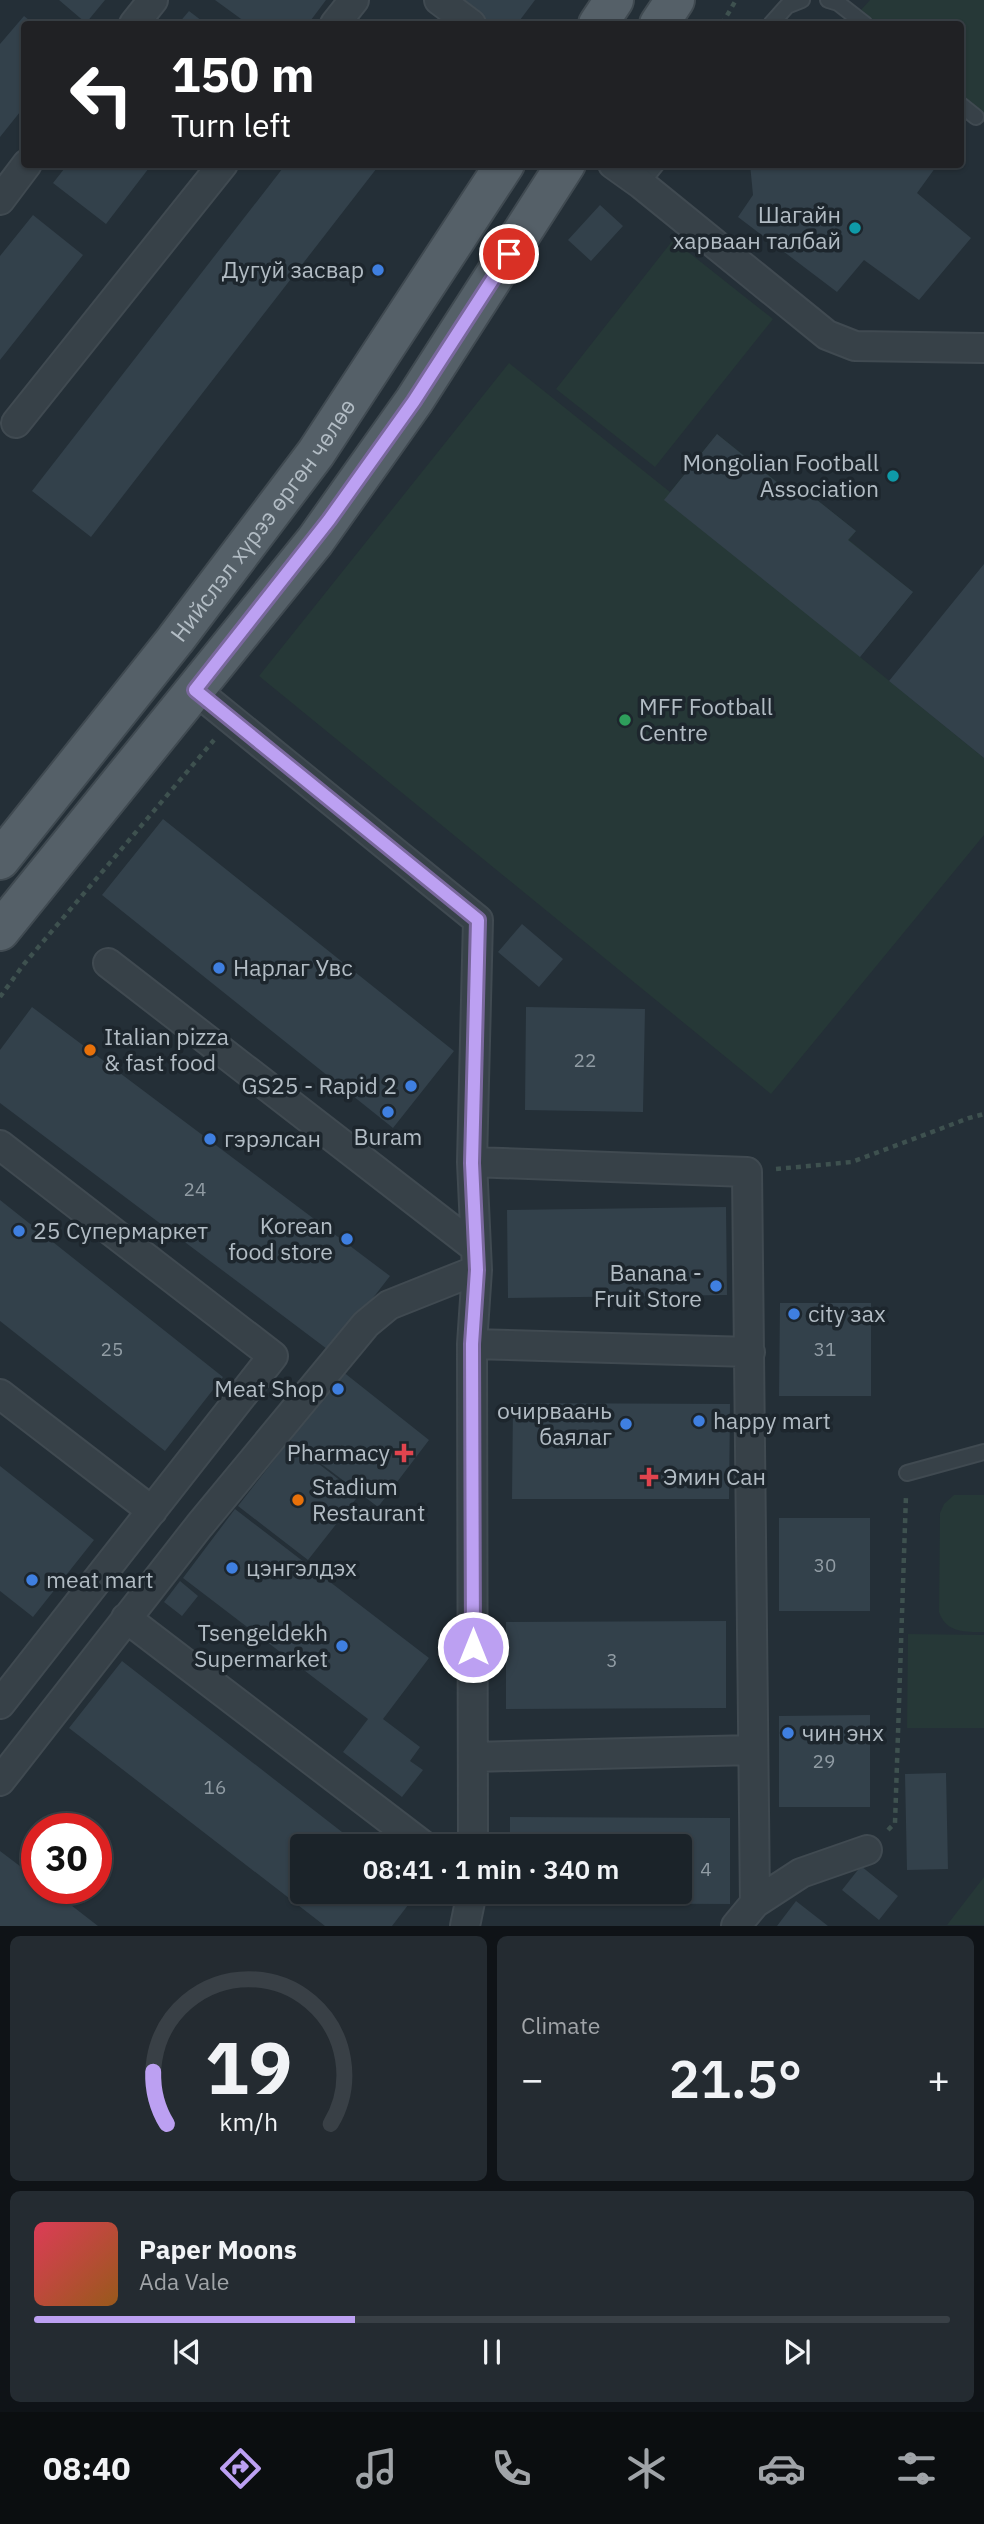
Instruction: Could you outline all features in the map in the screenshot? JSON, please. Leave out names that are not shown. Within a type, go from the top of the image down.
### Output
[{"type":"main road","points":[[600,21],[614,0]]},
{"type":"main road","points":[[661,21],[675,0]]},
{"type":"main road","name":"Нийслэл хүрээ өргөн чөлөө","points":[[0,860],[175,640],[316,453],[502,168]]},
{"type":"main road","name":"Нийслэл хүрээ өргөн чөлөө","points":[[0,931],[315,541],[385,442],[563,168]]},
{"type":"main road","points":[[342,413],[385,442]]},
{"type":"street","points":[[136,21],[153,0]]},
{"type":"street","points":[[337,21],[354,0]]},
{"type":"street","points":[[439,0],[467,21]]},
{"type":"street","points":[[0,200],[24,168]]},
{"type":"street","points":[[16,423],[220,168]]},
{"type":"street","points":[[627,168],[649,174],[827,335],[855,346],[984,348]]},
{"type":"street","points":[[195,690],[478,920],[472,1163],[477,1259],[472,1344],[473,1834]]},
{"type":"street","points":[[108,963],[477,1259]]},
{"type":"street","points":[[0,1145],[273,1356],[152,1511],[4,1690]]},
{"type":"street","points":[[472,1163],[747,1172],[755,1903]]},
{"type":"street","points":[[0,1781],[126,1618],[366,1324],[389,1305],[477,1259]]},
{"type":"street","points":[[472,1344],[750,1352]]},
{"type":"street","points":[[0,1394],[152,1511]]},
{"type":"street","points":[[126,1618],[408,1834]]},
{"type":"street","points":[[473,1757],[753,1750]]},
{"type":"street","points":[[736,1926],[755,1903],[801,1873],[867,1850]]},
{"type":"street","points":[[465,1926],[470,1904]]},
{"type":"lane","points":[[774,21],[787,6],[802,0]]},
{"type":"lane","points":[[828,0],[838,3],[860,21]]},
{"type":"lane","points":[[964,107],[976,117]]},
{"type":"lane","points":[[907,1473],[984,1452]]},
{"type":"path","points":[[724,21],[736,0]]},
{"type":"path","points":[[0,997],[24,964],[232,718]]},
{"type":"path","points":[[747,1172],[852,1162],[984,1114]]},
{"type":"path","points":[[867,1850],[895,1823],[907,1473]]},
{"type":"shaded area","points":[[870,0],[984,0],[984,114],[964,97],[964,21],[874,21],[861,10]]},
{"type":"shaded area","points":[[673,240],[773,319],[655,467],[556,389]]},
{"type":"shaded area","name":"MFF Football Centre","points":[[509,363],[670,492],[717,434],[795,496],[802,488],[856,531],[849,540],[913,592],[860,657],[984,758],[984,835],[771,1094],[259,676]]},
{"type":"shaded area","points":[[954,1495],[984,1495],[984,1632],[951,1628],[939,1612],[940,1513],[944,1504]]},
{"type":"shaded area","points":[[908,1634],[984,1635],[984,1728],[907,1728]]},
{"type":"shaded area","points":[[984,1877],[984,1925],[947,1925]]},
{"type":"building","points":[[59,0],[105,0],[88,21],[84,21]]},
{"type":"building","points":[[215,0],[326,0],[310,21],[244,21]]},
{"type":"building","points":[[458,0],[535,0],[519,21],[488,21]]},
{"type":"building","points":[[189,11],[202,21],[181,21]]},
{"type":"building","points":[[24,16],[30,21],[21,21],[21,111],[0,137],[0,44]]},
{"type":"building","points":[[65,168],[149,168],[106,224],[53,183]]},
{"type":"building","points":[[283,168],[377,168],[91,537],[32,491]]},
{"type":"building","name":"Шагайн харваан талбай","points":[[750,168],[935,168],[917,193],[971,238],[919,300],[864,260],[837,292],[738,217],[753,195]]},
{"type":"building","points":[[600,205],[623,226],[591,261],[568,240]]},
{"type":"building","points":[[33,215],[83,255],[0,360],[0,256]]},
{"type":"building","points":[[717,434],[795,497],[802,488],[856,531],[848,540],[913,592],[860,657],[664,500]]},
{"type":"building","points":[[984,564],[984,758],[889,681]]},
{"type":"building","points":[[163,819],[454,1051],[393,1128],[102,895]]},
{"type":"building","points":[[522,924],[563,959],[539,987],[498,952]]},
{"type":"building","points":[[32,1007],[390,1276],[331,1352],[0,1103],[0,1050]]},
{"type":"building","points":[[526,1007],[645,1009],[643,1112],[525,1110]]},
{"type":"building","points":[[0,1200],[223,1377],[165,1451],[0,1321]]},
{"type":"building","points":[[726,1207],[727,1295],[508,1298],[507,1210]]},
{"type":"building","points":[[780,1303],[871,1303],[871,1396],[779,1396]]},
{"type":"building","points":[[342,1371],[429,1440],[378,1507],[290,1440]]},
{"type":"building","points":[[513,1403],[730,1404],[729,1499],[512,1499]]},
{"type":"building","name":"Stadium Restaurant","points":[[289,1441],[359,1495],[308,1560],[238,1506]]},
{"type":"building","points":[[0,1466],[94,1540],[33,1617],[0,1591]]},
{"type":"building","points":[[235,1509],[429,1658],[383,1719],[420,1747],[410,1761],[423,1770],[402,1797],[343,1752],[368,1719],[183,1578]]},
{"type":"building","points":[[779,1518],[870,1518],[870,1611],[779,1611]]},
{"type":"building","points":[[180,1581],[198,1596],[182,1616],[164,1602]]},
{"type":"building","points":[[726,1621],[726,1708],[506,1709],[506,1622]]},
{"type":"building","points":[[122,1661],[345,1834],[290,1834],[290,1899],[69,1728]]},
{"type":"building","points":[[870,1715],[870,1807],[779,1807],[779,1716]]},
{"type":"building","points":[[946,1773],[948,1869],[907,1870],[905,1774]]},
{"type":"building","points":[[510,1817],[730,1818],[730,1904],[692,1904],[692,1834],[510,1834]]},
{"type":"building","points":[[0,1851],[21,1867],[21,1904],[70,1904],[98,1926],[0,1926]]},
{"type":"building","points":[[861,1866],[898,1896],[879,1920],[842,1890]]},
{"type":"building","points":[[796,1901],[828,1926],[777,1926]]},
{"type":"building","points":[[297,1904],[409,1904],[392,1926],[325,1926]]},
{"type":"place","name":"Шагайн харваан талбай","points":[[855,228]]},
{"type":"place","name":"Дугуй засвар","points":[[378,270]]},
{"type":"place","name":"Mongolian Football Association","points":[[893,476]]},
{"type":"place","name":"MFF Football Centre","points":[[625,720]]},
{"type":"place","name":"Нарлаг Увс","points":[[219,968]]},
{"type":"place","name":"Italian pizza & fast food","points":[[90,1050]]},
{"type":"place","name":"GS25 - Rapid 2","points":[[411,1086]]},
{"type":"place","name":"Buram","points":[[388,1112]]},
{"type":"place","name":"гэрэлсан","points":[[210,1139]]},
{"type":"place","name":"25 Супермаркет","points":[[19,1231]]},
{"type":"place","name":"Korean food store","points":[[347,1239]]},
{"type":"place","name":"Banana - Fruit Store","points":[[716,1286]]},
{"type":"place","name":"city зах","points":[[794,1314]]},
{"type":"place","name":"Meat Shop","points":[[338,1389]]},
{"type":"place","name":"happy mart","points":[[699,1421]]},
{"type":"place","name":"очирваань баялаг","points":[[626,1424]]},
{"type":"place","name":"Pharmacy","points":[[404,1453]]},
{"type":"place","name":"Эмин Сан","points":[[649,1477]]},
{"type":"place","name":"Stadium Restaurant","points":[[298,1500]]},
{"type":"place","name":"цэнгэлдэх","points":[[232,1568]]},
{"type":"place","name":"meat mart","points":[[32,1580]]},
{"type":"place","name":"Tsengeldekh Supermarket","points":[[342,1646]]},
{"type":"place","name":"чин энх","points":[[788,1733]]},
{"type":"route","points":[[473,1647],[472,1344],[477,1270],[472,1163],[478,920],[195,690],[315,541],[414,401],[509,254]]}]
